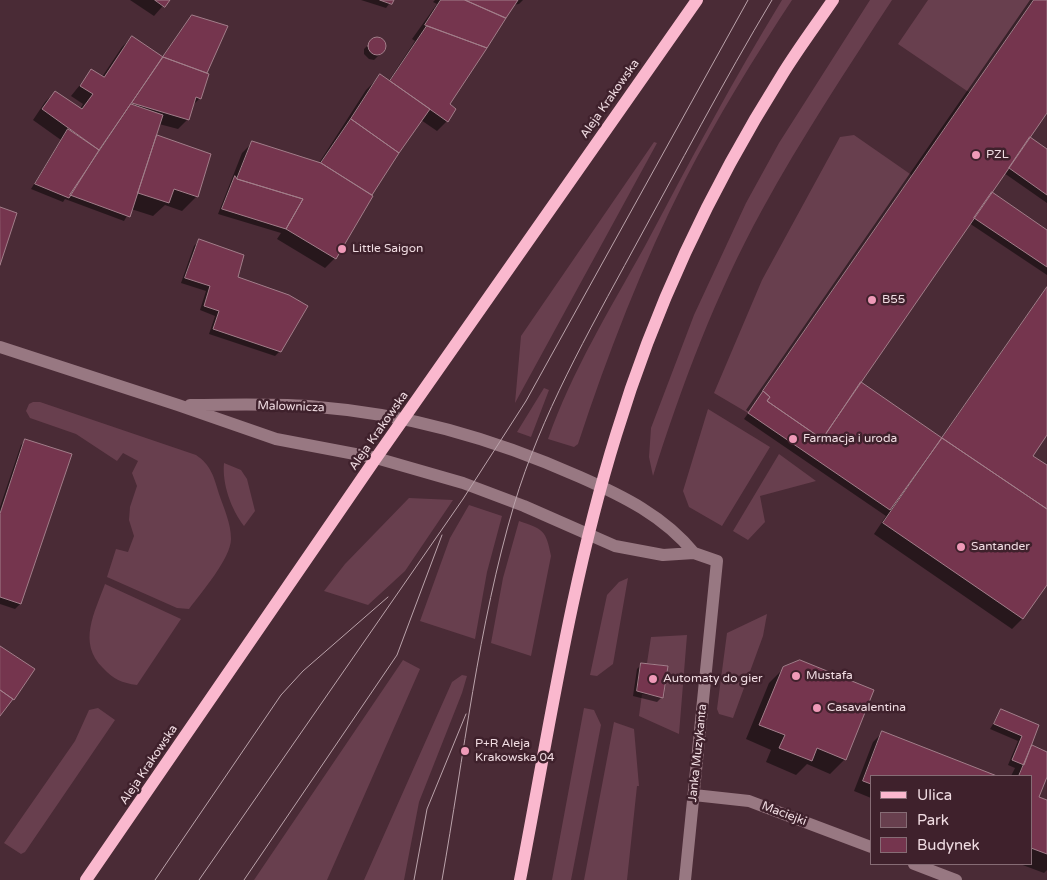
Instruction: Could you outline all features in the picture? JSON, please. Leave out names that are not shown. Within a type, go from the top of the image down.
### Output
[{"type":"main road","name":"Aleja Krakowska","points":[[86,880],[376,458],[696,0]]},
{"type":"main road","points":[[520,880],[571,610],[588,534],[626,403],[660,310],[715,192],[782,75],[833,0]]},
{"type":"street","name":"Malownicza","points":[[0,347],[288,443],[376,458],[463,483],[588,534]]},
{"type":"street","name":"Malownicza","points":[[178,405],[314,407],[404,420],[524,452],[602,486]]},
{"type":"street","name":"Janka Muzykanta","points":[[602,486],[628,499],[672,528],[694,553]]},
{"type":"street","name":"Janka Muzykanta","points":[[588,534],[615,546],[640,553],[662,556],[694,553],[717,561],[685,880]]},
{"type":"street","name":"Maciejki","points":[[694,795],[749,801],[870,847]]},
{"type":"street","points":[[917,865],[956,880]]},
{"type":"green space","points":[[782,0],[792,0],[710,134],[654,244],[601,376],[578,444],[574,447],[548,439],[568,389],[592,341],[729,91]]},
{"type":"green space","points":[[870,0],[892,0],[809,130],[745,242],[701,340],[653,476],[649,457],[651,428],[694,315],[746,203],[779,143]]},
{"type":"green space","points":[[928,0],[1034,0],[970,93],[898,44]]},
{"type":"green space","points":[[854,135],[913,176],[748,413],[714,393],[762,280],[840,137]]},
{"type":"green space","points":[[654,142],[657,143],[515,403],[521,336]]},
{"type":"green space","points":[[544,388],[549,390],[531,437],[517,432]]},
{"type":"green space","points":[[40,402],[196,455],[209,467],[230,527],[230,547],[208,585],[189,609],[177,608],[107,577],[116,549],[128,552],[134,536],[129,520],[130,507],[137,486],[132,473],[138,461],[123,453],[117,461],[76,434],[30,418],[26,411],[29,404]]},
{"type":"green space","points":[[708,409],[770,447],[722,526],[689,507],[683,491]]},
{"type":"green space","points":[[779,454],[816,481],[760,496],[765,522],[748,540],[733,531]]},
{"type":"green space","points":[[224,463],[241,470],[247,479],[255,511],[244,526],[228,496],[224,479]]},
{"type":"green space","points":[[409,498],[453,500],[405,571],[368,605],[324,591],[345,564]]},
{"type":"green space","points":[[469,505],[502,516],[487,572],[475,639],[420,621],[450,538]]},
{"type":"green space","points":[[519,521],[533,526],[542,532],[547,541],[551,556],[531,656],[491,643],[503,578]]},
{"type":"green space","points":[[628,578],[613,664],[597,676],[590,675],[607,595],[619,582]]},
{"type":"green space","points":[[105,584],[181,619],[137,685],[122,682],[110,675],[95,658],[91,648],[90,627]]},
{"type":"green space","points":[[767,614],[763,636],[733,718],[719,714],[717,709],[727,633]]},
{"type":"green space","points":[[687,635],[679,734],[639,716],[642,694],[664,697],[668,666],[647,663],[651,637]]},
{"type":"green space","points":[[403,660],[420,669],[327,880],[254,880]]},
{"type":"green space","points":[[462,675],[467,676],[462,693],[419,802],[404,880],[364,880],[452,682]]},
{"type":"green space","points":[[98,708],[115,720],[25,852],[21,854],[4,843],[75,741],[89,710]]},
{"type":"green space","points":[[584,708],[594,710],[601,725],[571,880],[552,880]]},
{"type":"green space","points":[[614,722],[634,729],[639,786],[637,786],[627,880],[584,880]]},
{"type":"building","points":[[155,0],[170,0],[165,7]]},
{"type":"building","points":[[380,0],[394,0],[392,4]]},
{"type":"building","points":[[441,0],[465,0],[506,18],[487,48],[425,25]]},
{"type":"building","points":[[465,0],[518,0],[506,18]]},
{"type":"building","name":"B55","points":[[1034,0],[1047,0],[1047,113],[822,439],[767,401],[770,397],[763,391]]},
{"type":"building","points":[[192,15],[228,26],[207,73],[163,57]]},
{"type":"building","points":[[427,26],[487,48],[450,104],[456,109],[448,122],[390,81]]},
{"type":"building","points":[[132,36],[163,57],[99,150],[42,109],[55,91],[82,109],[93,94],[80,86],[91,69],[104,77]]},
{"type":"building","points":[[373,37],[381,37],[386,42],[384,53],[373,55],[368,50],[368,42]]},
{"type":"building","points":[[163,57],[209,74],[201,99],[196,97],[189,120],[132,103]]},
{"type":"building","points":[[380,74],[430,109],[399,153],[351,119]]},
{"type":"building","points":[[131,104],[163,115],[130,217],[70,195]]},
{"type":"building","points":[[351,119],[399,153],[372,195],[321,163]]},
{"type":"building","points":[[68,129],[99,150],[69,198],[35,184]]},
{"type":"building","points":[[157,135],[211,154],[198,197],[174,189],[169,203],[138,193]]},
{"type":"building","points":[[1030,137],[1047,149],[1047,195],[1009,168]]},
{"type":"building","points":[[252,141],[321,163],[373,196],[336,259],[286,229],[303,199],[237,179]]},
{"type":"building","points":[[235,176],[237,179],[303,199],[286,229],[222,209]]},
{"type":"building","points":[[992,192],[1047,230],[1047,267],[974,218]]},
{"type":"building","points":[[0,207],[17,213],[0,265]]},
{"type":"building","points":[[199,239],[244,255],[238,277],[289,295],[308,306],[281,352],[213,329],[219,311],[204,306],[210,286],[185,278]]},
{"type":"building","points":[[1047,287],[1047,435],[1033,456],[1047,465],[1047,509],[942,438]]},
{"type":"building","points":[[861,382],[942,438],[890,510],[748,413],[763,391],[770,397],[767,401],[822,439]]},
{"type":"building","points":[[942,438],[1047,509],[1047,585],[1023,619],[883,523]]},
{"type":"building","points":[[25,439],[72,454],[21,604],[0,597],[0,514]]},
{"type":"building","points":[[0,646],[35,669],[14,700],[0,690]]},
{"type":"building","name":"Casavalentina","points":[[800,660],[874,690],[846,760],[817,748],[812,761],[779,748],[785,735],[759,725],[783,667]]},
{"type":"building","name":"Automaty do gier","points":[[641,663],[668,666],[663,698],[637,691]]},
{"type":"building","points":[[0,690],[13,699],[0,716]]},
{"type":"building","points":[[1001,709],[1039,725],[1024,765],[1012,760],[1022,736],[994,724]]},
{"type":"building","points":[[882,731],[994,775],[870,775],[870,784],[863,781]]},
{"type":"building","points":[[1032,745],[1047,752],[1047,777],[1039,797],[1047,800],[1047,854],[1032,848],[1032,775],[1019,775]]},
{"type":"tram line","points":[[199,880],[463,499],[526,401],[748,0]]},
{"type":"tram line","points":[[442,880],[481,644],[501,551],[525,472],[552,407],[583,343],[701,124],[772,0]]},
{"type":"tram line","points":[[244,880],[397,655],[442,535]]},
{"type":"tram line","points":[[155,880],[281,695],[303,671],[388,597]]},
{"type":"tram line","points":[[414,880],[427,809],[466,714]]},
{"type":"place","name":"PZL","points":[[976,155]]},
{"type":"place","name":"Little Saigon","points":[[342,249]]},
{"type":"place","name":"B55","points":[[872,300]]},
{"type":"place","name":"Farmacja i uroda","points":[[793,439]]},
{"type":"place","name":"Santander","points":[[961,547]]},
{"type":"place","name":"Mustafa","points":[[796,676]]},
{"type":"place","name":"Automaty do gier","points":[[653,679]]},
{"type":"place","name":"Casavalentina","points":[[817,708]]},
{"type":"place","name":"P+R Aleja Krakowska 04","points":[[465,751]]}]
